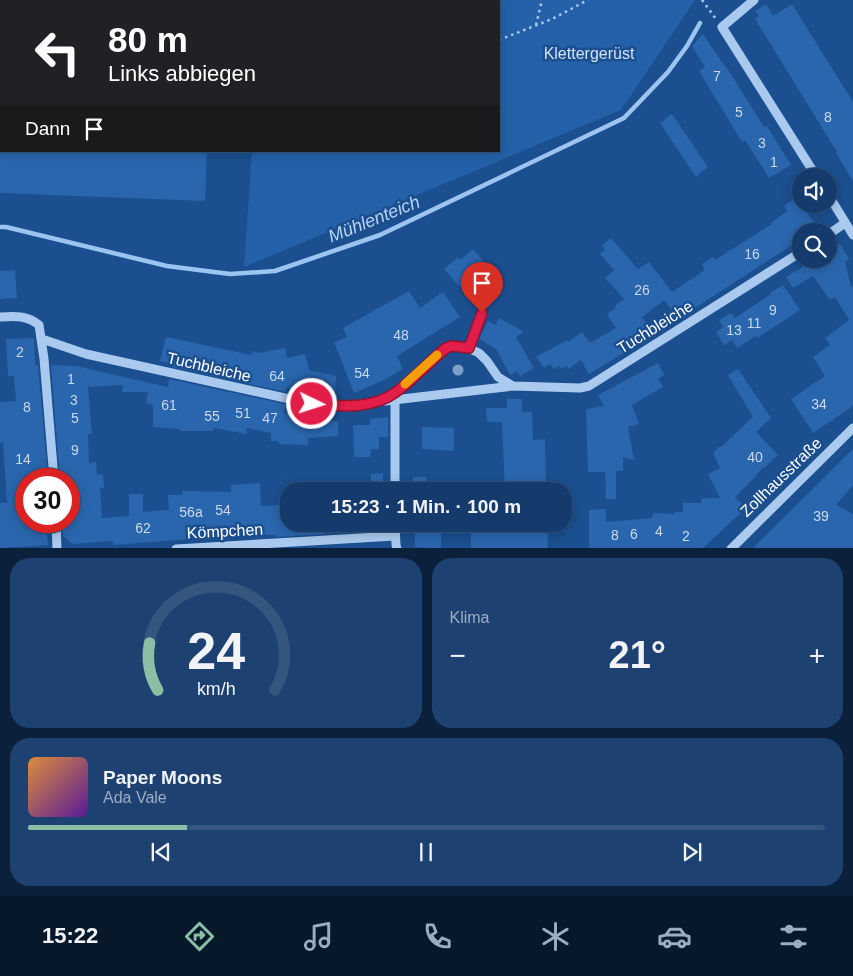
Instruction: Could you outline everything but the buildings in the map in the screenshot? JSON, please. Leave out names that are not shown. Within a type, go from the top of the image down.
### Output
[{"type":"street","points":[[754,0],[722,27],[811,168]]},
{"type":"street","points":[[837,210],[853,235]]},
{"type":"street","points":[[837,228],[845,223]]},
{"type":"street","name":"Tuchbleiche","points":[[42,339],[86,354],[291,401],[312,404],[347,407],[372,403],[395,396],[513,386],[580,388],[589,386],[792,258]]},
{"type":"street","points":[[482,313],[469,348],[484,356],[498,377],[513,386]]},
{"type":"street","points":[[0,317],[25,317],[32,319],[40,325],[53,468]]},
{"type":"street","name":"Tuchbleiche","points":[[395,396],[446,348],[452,346],[469,348]]},
{"type":"street","points":[[395,396],[395,482]]},
{"type":"street","name":"Zollhausstraße","points":[[731,548],[853,428]]},
{"type":"street","points":[[395,532],[398,548]]},
{"type":"street","points":[[56,533],[57,548]]},
{"type":"street","name":"Kömpchen","points":[[176,548],[395,536]]},
{"type":"path","points":[[536,25],[542,0]]},
{"type":"path","points":[[500,40],[552,19],[588,0]]},
{"type":"path","points":[[702,0],[722,27]]},
{"type":"green space","name":"Klettergerüst","points":[[500,0],[695,0],[621,110],[244,267],[252,152],[500,152]]},
{"type":"waterway","name":"Mühlenteich","points":[[0,227],[167,266],[230,274],[275,271],[380,235],[624,118],[668,72],[687,46],[700,23]]},
{"type":"slow traffic","points":[[405,384],[437,355]]},
{"type":"route","points":[[312,404],[347,407],[372,403],[395,393],[446,348],[452,346],[466,346],[469,348],[482,313]]}]
